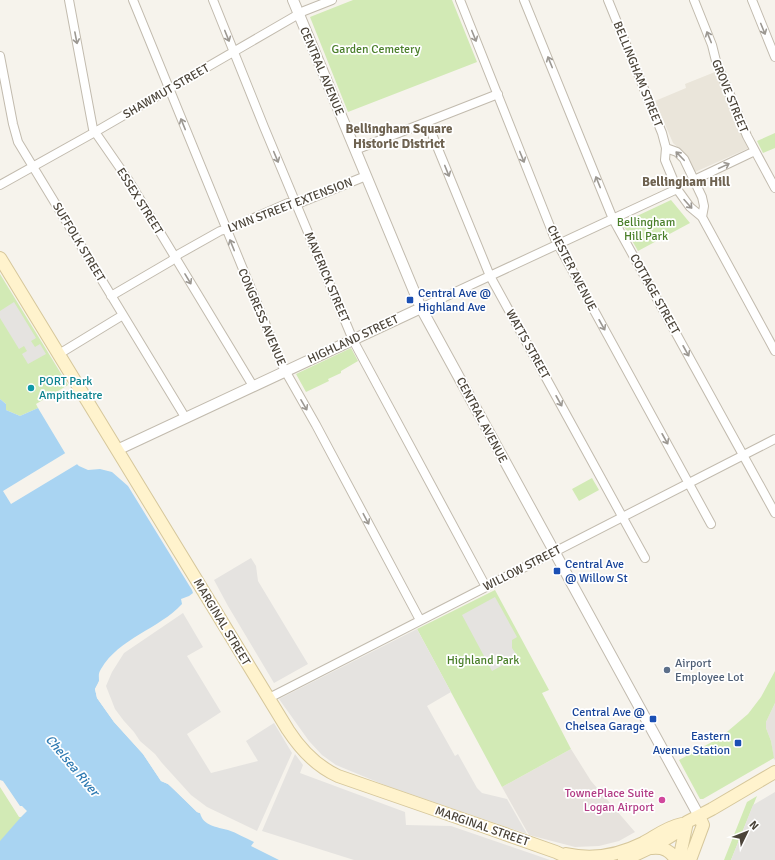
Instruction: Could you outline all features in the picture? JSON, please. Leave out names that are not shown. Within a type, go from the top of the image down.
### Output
[{"type":"main road","name":"MARGINAL STREET","points":[[0,258],[301,749],[315,762],[332,773],[556,852],[573,860]]},
{"type":"main road","points":[[624,860],[652,848],[674,834],[687,822],[701,821],[775,772]]},
{"type":"main road","points":[[689,860],[701,821]]},
{"type":"main road","name":"MARGINAL STREET","points":[[556,852],[580,857],[617,853],[643,843],[672,826],[687,822]]},
{"type":"main road","points":[[679,860],[687,822]]},
{"type":"main road","points":[[687,822],[690,840],[689,860]]},
{"type":"main road","points":[[652,848],[660,847],[667,849],[672,853],[676,860]]},
{"type":"street","name":"ESSEX STREET","points":[[69,0],[92,125],[95,132],[129,182],[253,386]]},
{"type":"street","name":"CONGRESS AVENUE","points":[[133,0],[285,371],[316,425],[420,620]]},
{"type":"street","name":"MAVERICK STREET","points":[[213,0],[295,203],[353,340],[486,587]]},
{"type":"street","name":"CENTRAL AVENUE","points":[[292,0],[421,308],[555,551],[701,821]]},
{"type":"street","name":"SHAWMUT STREET","points":[[0,185],[95,132],[298,14],[332,0]]},
{"type":"street","name":"CHESTER AVENUE","points":[[460,0],[558,244],[711,524]]},
{"type":"street","name":"COTTAGE STREET","points":[[524,0],[613,218],[775,513]]},
{"type":"street","name":"BELLINGHAM STREET","points":[[608,0],[657,120],[666,148],[665,160],[677,189],[690,207],[702,217],[775,351]]},
{"type":"street","name":"GROVE STREET","points":[[694,0],[712,45],[716,61],[747,136],[775,188]]},
{"type":"street","points":[[752,0],[775,57]]},
{"type":"street","name":"SUFFOLK STREET","points":[[0,56],[16,136],[33,167],[185,418]]},
{"type":"street","points":[[355,150],[498,94]]},
{"type":"street","name":"WATTS STREET","points":[[427,122],[490,276],[645,558]]},
{"type":"street","name":"BELLINGHAM STREET","points":[[666,148],[674,150],[682,156],[703,202],[702,217]]},
{"type":"street","points":[[694,180],[755,151]]},
{"type":"street","name":"LYNN STREET EXTENSION","points":[[112,296],[220,231],[226,230],[288,203],[302,202],[366,176]]},
{"type":"street","name":"HIGHLAND STREET","points":[[117,450],[677,189]]},
{"type":"street","points":[[59,354],[123,315]]},
{"type":"street","name":"WILLOW STREET","points":[[269,698],[775,439]]},
{"type":"street","points":[[687,822],[691,802]]},
{"type":"shaded area","points":[[715,72],[749,148],[695,172],[686,155],[673,143],[655,101],[686,88],[685,84]]},
{"type":"shaded area","points":[[14,302],[36,338],[31,341],[35,347],[40,344],[46,354],[28,364],[22,354],[27,351],[24,346],[19,349],[0,318],[0,311]]},
{"type":"shaded area","points":[[251,558],[256,566],[258,581],[308,664],[274,683],[214,580]]},
{"type":"shaded area","points":[[495,597],[517,637],[512,640],[512,648],[518,657],[492,671],[462,615]]},
{"type":"shaded area","points":[[183,613],[203,647],[187,656],[221,712],[187,734],[211,773],[258,761],[246,741],[274,723],[292,753],[257,831],[207,807],[191,795],[155,754],[140,741],[124,721],[115,709],[106,686],[112,672],[124,653]]},
{"type":"shaded area","points":[[417,629],[451,692],[427,706],[455,756],[458,754],[477,788],[482,793],[507,799],[527,834],[387,786],[336,765],[322,755],[309,741],[279,699]]},
{"type":"shaded area","points":[[775,703],[774,760],[771,741],[766,728],[766,722]]},
{"type":"shaded area","points":[[571,749],[591,781],[635,832],[619,841],[599,846],[575,847],[529,835],[502,787]]},
{"type":"shaded area","points":[[295,754],[303,765],[300,773],[405,812],[406,825],[451,826],[550,860],[354,860],[262,831]]},
{"type":"shaded area","points":[[775,792],[775,860],[731,860],[753,805]]},
{"type":"green space","name":"Garden Cemetery","points":[[353,0],[452,0],[477,62],[348,112],[310,17]]},
{"type":"green space","points":[[775,133],[775,148],[763,153],[757,141]]},
{"type":"green space","name":"Bellingham Hill Park","points":[[671,200],[690,223],[638,251],[622,223]]},
{"type":"green space","points":[[0,274],[68,385],[36,404],[38,408],[20,416],[6,410],[6,404],[0,399]]},
{"type":"green space","points":[[351,348],[358,361],[341,371],[341,373],[328,379],[329,381],[306,392],[296,374]]},
{"type":"green space","points":[[592,478],[599,490],[579,501],[572,489]]},
{"type":"green space","name":"Highland Park","points":[[495,590],[549,690],[542,693],[571,749],[502,787],[417,629]]},
{"type":"green space","points":[[775,671],[775,703],[766,722],[766,728],[771,741],[774,758],[703,799],[700,799],[679,760],[721,737],[748,714],[761,697]]},
{"type":"green space","points":[[0,777],[27,811],[0,860]]},
{"type":"green space","points":[[757,796],[731,860],[724,860],[747,802]]},
{"type":"water","name":"Chelsea River","points":[[0,399],[6,404],[6,410],[20,416],[38,408],[65,453],[79,466],[88,470],[100,469],[112,472],[128,486],[193,593],[181,599],[182,604],[173,613],[128,641],[109,658],[99,672],[99,682],[95,689],[97,698],[114,722],[143,754],[161,781],[168,784],[197,812],[200,813],[204,821],[211,825],[231,831],[254,842],[251,846],[279,860],[0,860],[0,841],[21,817],[0,785]]},
{"type":"pier","points":[[67,452],[79,463],[11,504],[3,491]]},
{"type":"pier","points":[[99,681],[100,683],[97,689],[99,698],[115,721],[145,753],[163,779],[177,789],[202,814],[197,812],[168,784],[161,781],[143,754],[114,722],[97,698],[95,689]]},
{"type":"pier","points":[[0,780],[3,781],[20,806],[27,811],[21,817],[19,817],[0,787]]},
{"type":"place","name":"Central Ave @ Highland Ave","points":[[410,300]]},
{"type":"place","name":"PORT Park Ampitheatre","points":[[31,388]]},
{"type":"place","name":"Central Ave @ Willow St","points":[[557,571]]},
{"type":"place","name":"Airport Employee Lot","points":[[667,670]]},
{"type":"place","name":"Central Ave @ Chelsea Garage","points":[[653,719]]},
{"type":"place","name":"Eastern Avenue Station","points":[[738,743]]},
{"type":"place","name":"TownePlace Suite Logan Airport","points":[[662,800]]},
{"type":"district","name":"Bellingham Square Historic District","points":[[399,136]]},
{"type":"district","name":"Bellingham Hill","points":[[686,181]]}]
